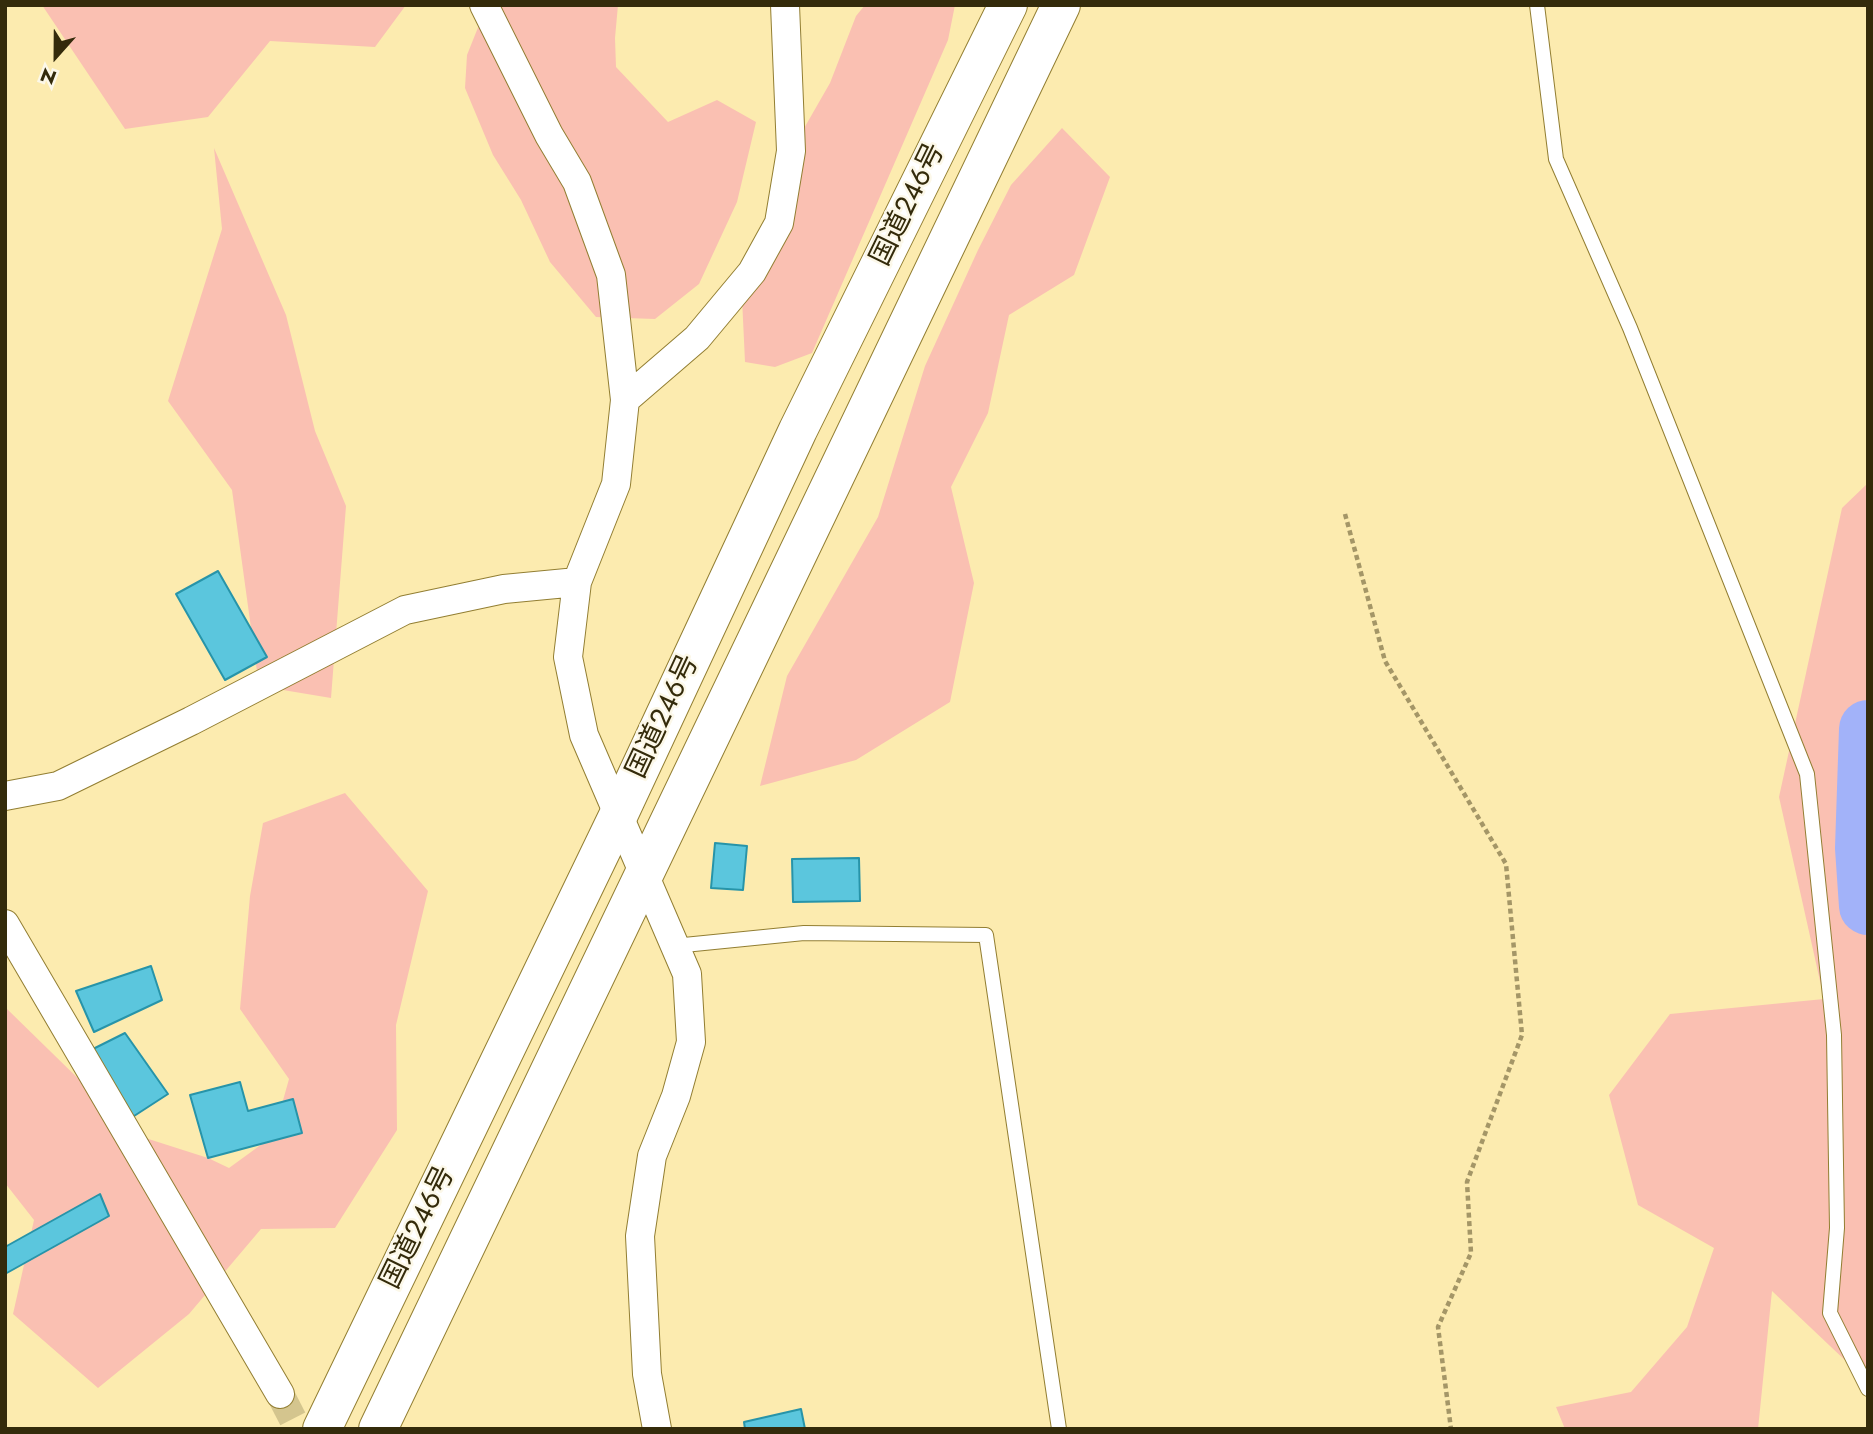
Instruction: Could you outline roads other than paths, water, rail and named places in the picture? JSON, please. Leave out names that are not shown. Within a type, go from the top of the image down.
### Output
[{"type":"highway","name":"国道246号","points":[[321,1429],[618,816],[797,430],[1008,5]]},
{"type":"highway","name":"国道246号","points":[[378,1429],[1061,5]]},
{"type":"street","points":[[484,5],[549,135],[576,182],[611,275],[625,400],[615,484],[577,582],[568,657],[584,735],[687,974],[691,1042],[676,1096],[652,1156],[640,1236],[647,1374],[657,1429]]},
{"type":"street","points":[[625,400],[696,338],[752,272],[779,223],[791,151],[785,5]]},
{"type":"street","points":[[5,796],[58,786],[191,722],[405,610],[504,589],[577,582]]},
{"type":"street","points":[[5,924],[280,1394]]},
{"type":"lane","points":[[1537,5],[1556,159],[1630,328],[1807,774],[1834,1035],[1837,1228],[1830,1313],[1868,1389]]},
{"type":"lane","points":[[674,946],[804,933],[986,935],[1059,1429]]},
{"type":"waterway","points":[[1868,729],[1864,848],[1868,906]]},
{"type":"tunnel","points":[[280,1394],[298,1429]]}]
